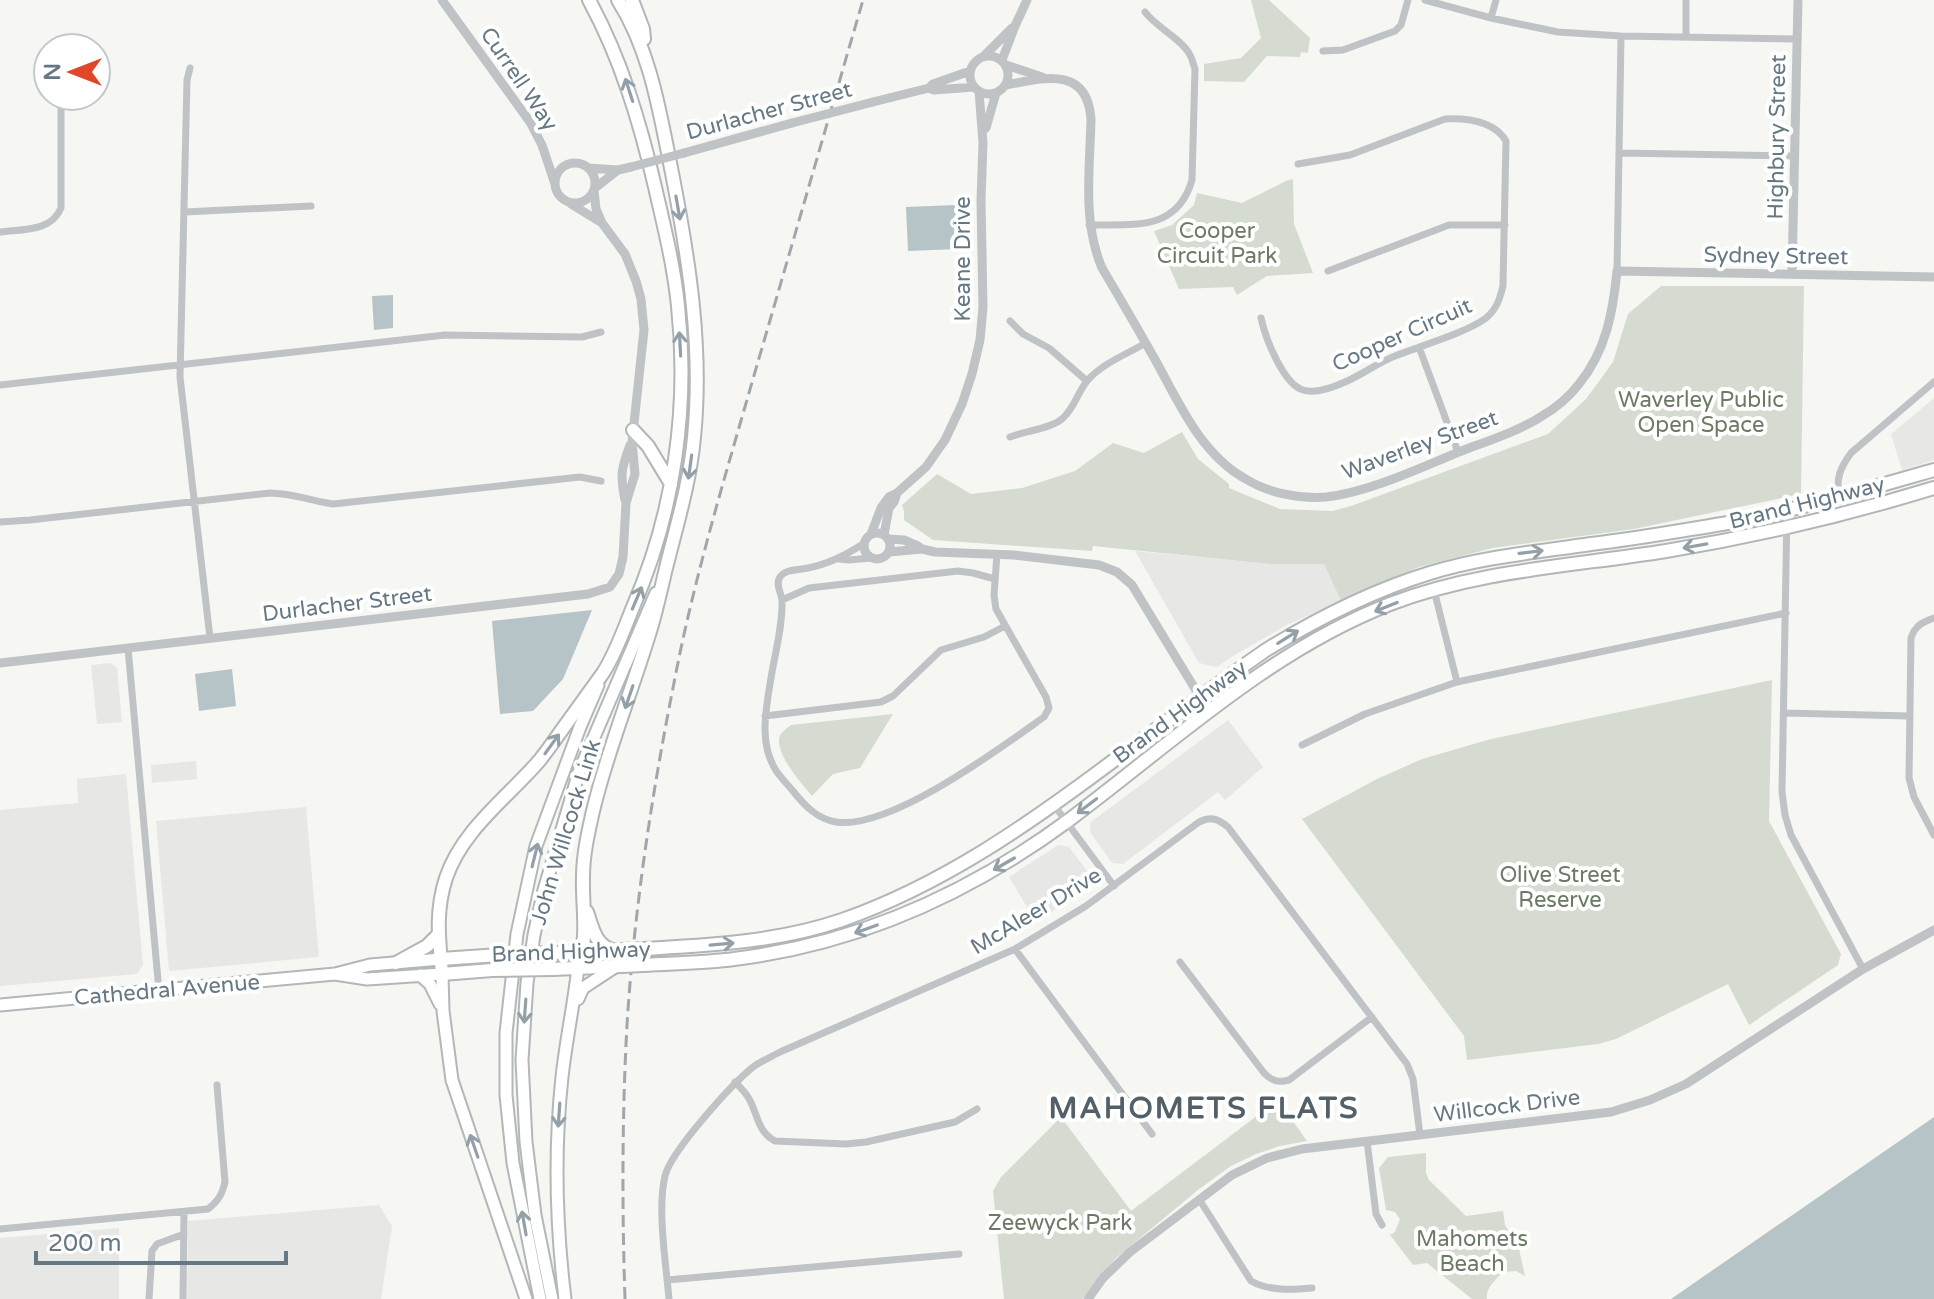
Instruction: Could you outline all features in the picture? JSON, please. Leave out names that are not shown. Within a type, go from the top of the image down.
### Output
[{"type":"highway","points":[[442,974],[438,914],[446,878],[458,853],[480,822],[540,760],[605,669],[647,574],[671,484],[679,430],[681,364],[674,276],[642,132],[624,76],[589,0]]},
{"type":"highway","points":[[578,967],[583,951],[583,878],[594,809],[654,617],[687,491],[697,381],[696,324],[677,197],[646,60],[636,32],[618,0]]},
{"type":"highway","points":[[632,0],[643,29],[646,60]]},
{"type":"highway","points":[[632,436],[656,458],[671,484]]},
{"type":"highway","name":"Brand Highway","points":[[441,959],[749,941],[792,934],[841,920],[938,877],[1007,837],[1266,650],[1344,605],[1432,572],[1513,555],[1630,539],[1787,511],[1934,470]]},
{"type":"highway","name":"Brand Highway","points":[[643,965],[733,959],[803,947],[848,935],[939,900],[1014,858],[1066,822],[1295,651],[1390,604],[1474,579],[1668,551],[1787,528],[1934,488]]},
{"type":"highway","points":[[585,905],[602,946],[618,950]]},
{"type":"highway","points":[[396,963],[427,946],[439,934]]},
{"type":"highway","name":"Cathedral Avenue","points":[[442,974],[643,965]]},
{"type":"main road","name":"John Willcock Link","points":[[552,1299],[535,1215],[526,1142],[522,1060],[534,935],[579,772],[666,568]]},
{"type":"main road","name":"John Willcock Link","points":[[540,1299],[513,1163],[506,1095],[506,1033],[517,934],[536,846],[605,669]]},
{"type":"main road","name":"Cathedral Avenue","points":[[0,1005],[335,974],[370,965],[441,959]]},
{"type":"main road","points":[[573,1010],[583,988],[620,966]]},
{"type":"main road","points":[[565,1299],[560,1259],[556,1159],[562,1075],[578,967]]},
{"type":"main road","name":"Cathedral Avenue","points":[[335,974],[367,979],[442,974]]},
{"type":"main road","points":[[442,974],[443,1011],[452,1080],[526,1299]]},
{"type":"main road","points":[[420,975],[430,984],[443,1011]]},
{"type":"street","name":"Currell Way","points":[[442,0],[530,122],[542,145],[555,184]]},
{"type":"street","points":[[1004,63],[1027,0]]},
{"type":"street","points":[[1323,51],[1343,50],[1395,31],[1401,25],[1408,0]]},
{"type":"street","points":[[1425,0],[1558,32],[1797,39]]},
{"type":"street","points":[[1491,18],[1496,0]]},
{"type":"street","points":[[1686,0],[1686,37]]},
{"type":"street","name":"Highbury Street","points":[[1792,274],[1798,0]]},
{"type":"street","points":[[1089,225],[1146,224],[1161,220],[1177,209],[1188,195],[1192,180],[1195,69],[1185,47],[1145,12]]},
{"type":"street","points":[[984,56],[996,56],[1004,63],[1009,75],[1006,85],[996,93],[987,94],[976,89],[970,79],[970,71],[975,61],[1015,26]]},
{"type":"street","name":"Waverley Street","points":[[1006,85],[1054,77],[1078,86],[1085,94],[1090,104],[1089,225],[1094,248],[1102,268],[1200,438],[1223,463],[1261,487],[1306,498],[1327,497],[1374,484],[1540,418],[1579,385],[1594,363],[1606,337],[1613,310],[1617,271],[1621,36]]},
{"type":"street","name":"Waverley Street","points":[[1004,63],[1042,77]]},
{"type":"street","points":[[190,68],[187,80],[180,377],[210,638]]},
{"type":"street","name":"Durlacher Street","points":[[588,168],[618,170],[631,167],[929,88],[970,71]]},
{"type":"street","name":"Durlacher Street","points":[[929,88],[976,89]]},
{"type":"street","name":"Keane Drive","points":[[976,89],[983,143]]},
{"type":"street","name":"Keane Drive","points":[[871,534],[889,497],[926,467],[945,440],[972,374],[983,307],[983,143],[996,93]]},
{"type":"street","points":[[0,232],[37,228],[57,219],[61,208],[61,112]]},
{"type":"street","name":"Cooper Circuit","points":[[1261,318],[1266,339],[1291,382],[1300,390],[1312,392],[1343,383],[1391,358],[1470,327],[1487,317],[1498,304],[1503,286],[1506,141],[1500,131],[1490,125],[1458,118],[1445,119],[1350,155],[1298,164]]},
{"type":"street","points":[[1619,153],[1795,156]]},
{"type":"street","points":[[578,163],[588,168],[594,177],[594,190],[578,203],[567,202],[555,184],[559,173],[567,165],[578,163]]},
{"type":"street","name":"Durlacher Street","points":[[0,663],[588,594],[610,587],[619,574],[623,557],[626,503],[622,466],[632,436],[644,315],[630,265],[596,209],[594,190],[618,170]]},
{"type":"street","name":"Durlacher Street","points":[[567,202],[602,223]]},
{"type":"street","points":[[184,212],[311,206]]},
{"type":"street","points":[[1328,271],[1449,225],[1505,225]]},
{"type":"street","name":"Sydney Street","points":[[1617,271],[1934,277]]},
{"type":"street","points":[[1010,321],[1023,334],[1049,348],[1087,381]]},
{"type":"street","points":[[0,385],[445,335],[582,337],[601,332]]},
{"type":"street","points":[[1010,437],[1050,426],[1063,419],[1087,381],[1098,371],[1146,343]]},
{"type":"street","points":[[1419,347],[1458,452]]},
{"type":"street","points":[[1839,496],[1837,479],[1840,467],[1851,453],[1934,382]]},
{"type":"street","points":[[0,522],[285,493],[333,504],[580,477],[601,481]]},
{"type":"street","name":"Keane Drive","points":[[886,537],[889,508],[897,493]]},
{"type":"street","points":[[1787,511],[1782,792],[1785,815],[1791,835],[1863,969]]},
{"type":"street","points":[[922,549],[904,540],[871,534],[863,544],[839,559],[787,572],[778,580],[782,600],[765,716],[767,749],[776,771],[802,803],[834,822],[854,823],[875,817],[941,786],[1044,717],[1049,708],[1046,697],[996,609],[997,554]]},
{"type":"street","points":[[886,537],[889,552]]},
{"type":"street","points":[[863,544],[864,551],[871,558]]},
{"type":"street","points":[[839,559],[881,559],[889,552],[922,549],[1071,561],[1099,565],[1117,572],[1132,585],[1210,712]]},
{"type":"street","points":[[782,600],[809,588],[958,571],[995,579]]},
{"type":"street","points":[[1434,590],[1457,682]]},
{"type":"street","points":[[1302,745],[1365,714],[1457,682],[1786,613]]},
{"type":"street","points":[[1934,618],[1915,628],[1911,638],[1909,716],[1909,778],[1914,797],[1934,835]]},
{"type":"street","points":[[765,716],[881,702],[893,696],[941,650],[984,637],[1005,626]]},
{"type":"street","points":[[128,648],[159,991]]},
{"type":"street","points":[[1784,713],[1909,716]]},
{"type":"street","points":[[1054,805],[1114,886]]},
{"type":"street","name":"McAleer Drive","points":[[669,1299],[661,1204],[665,1175],[676,1153],[735,1082],[756,1065],[780,1052],[1015,949],[1086,906],[1209,817],[1218,819],[1228,827],[1407,1064],[1413,1079],[1420,1135]]},
{"type":"street","name":"Willcock Drive","points":[[1088,1299],[1103,1278],[1130,1252],[1232,1175],[1267,1158],[1302,1149],[1611,1112],[1650,1100],[1686,1084],[1863,969],[1934,930]]},
{"type":"street","points":[[1015,949],[1152,1134]]},
{"type":"street","points":[[1180,962],[1271,1080],[1289,1080],[1372,1017]]},
{"type":"street","points":[[735,1082],[749,1098],[762,1130],[775,1141],[866,1142],[955,1122],[977,1109]]},
{"type":"street","points":[[0,1229],[208,1209],[222,1195],[225,1182],[217,1085]]},
{"type":"street","points":[[1367,1141],[1376,1214],[1382,1225]]},
{"type":"street","points":[[1199,1199],[1251,1281],[1262,1287],[1312,1288]]},
{"type":"street","points":[[183,1299],[184,1213]]},
{"type":"street","points":[[149,1299],[152,1251],[157,1244],[184,1234]]},
{"type":"street","points":[[667,1280],[959,1254]]},
{"type":"shaded area","points":[[956,205],[958,249],[908,251],[906,207]]},
{"type":"shaded area","points":[[393,295],[393,328],[374,330],[372,296]]},
{"type":"shaded area","points":[[1934,398],[1934,460],[1902,470],[1891,434]]},
{"type":"shaded area","points":[[1135,551],[1270,564],[1324,564],[1341,601],[1287,625],[1217,667],[1199,663]]},
{"type":"shaded area","points":[[592,610],[563,679],[533,711],[500,714],[492,621]]},
{"type":"shaded area","points":[[111,663],[117,668],[122,722],[97,724],[91,665]]},
{"type":"shaded area","points":[[232,669],[236,706],[199,711],[195,674]]},
{"type":"shaded area","points":[[1228,720],[1263,767],[1225,800],[1218,792],[1123,864],[1112,863],[1090,832],[1091,822]]},
{"type":"shaded area","points":[[196,761],[197,779],[152,783],[151,765]]},
{"type":"shaded area","points":[[126,774],[143,965],[137,974],[0,986],[0,810],[78,803],[77,779]]},
{"type":"shaded area","points":[[306,807],[319,957],[169,971],[156,821]]},
{"type":"shaded area","points":[[1058,845],[1069,847],[1091,876],[1090,887],[1036,922],[1009,877]]},
{"type":"shaded area","points":[[1934,1117],[1934,1299],[1671,1299]]},
{"type":"shaded area","points":[[379,1205],[392,1226],[381,1299],[187,1299],[188,1221]]},
{"type":"shaded area","points":[[119,1228],[119,1299],[0,1299],[0,1238]]},
{"type":"green space","points":[[1251,0],[1269,0],[1310,38],[1308,53],[1301,52],[1300,57],[1267,56],[1244,82],[1204,81],[1204,64],[1241,58],[1261,38]]},
{"type":"green space","name":"Cooper Circuit Park","points":[[1293,179],[1294,224],[1313,273],[1267,276],[1237,295],[1233,287],[1179,289],[1154,231],[1172,225],[1194,205],[1197,193],[1242,203]]},
{"type":"green space","name":"Waverley Public Open Space","points":[[1661,286],[1804,286],[1801,494],[1634,529],[1493,548],[1419,567],[1341,601],[1324,564],[1270,564],[1093,546],[1092,551],[933,540],[904,520],[902,505],[937,474],[971,494],[1022,488],[1075,471],[1113,443],[1144,453],[1182,432],[1198,459],[1229,484],[1229,488],[1280,509],[1332,511],[1351,506],[1548,434],[1586,399],[1613,362],[1628,314]]},
{"type":"green space","name":"Olive Street Reserve","points":[[1772,680],[1769,821],[1841,954],[1838,965],[1749,1025],[1728,984],[1616,1039],[1598,1044],[1467,1060],[1464,1036],[1302,819],[1422,759],[1491,739]]},
{"type":"green space","points":[[893,714],[860,768],[833,774],[812,796],[782,754],[780,735],[791,725]]},
{"type":"green space","name":"Zeewyck Park","points":[[1278,1100],[1307,1141],[1280,1146],[1231,1166],[1116,1258],[1082,1299],[1004,1299],[993,1191],[1001,1177],[1061,1117],[1131,1211]]},
{"type":"green space","name":"Mahomets Beach","points":[[1426,1153],[1429,1180],[1466,1216],[1503,1211],[1505,1225],[1518,1244],[1525,1276],[1516,1271],[1503,1272],[1489,1288],[1487,1299],[1472,1299],[1427,1263],[1413,1265],[1390,1235],[1395,1232],[1400,1219],[1395,1212],[1386,1210],[1379,1168],[1388,1157]]},
{"type":"railway","points":[[625,1299],[623,1162],[627,1025],[639,898],[665,730],[710,529],[863,0]]},
{"type":"district","name":"MAHOMETS FLATS","points":[[1204,1108]]}]
